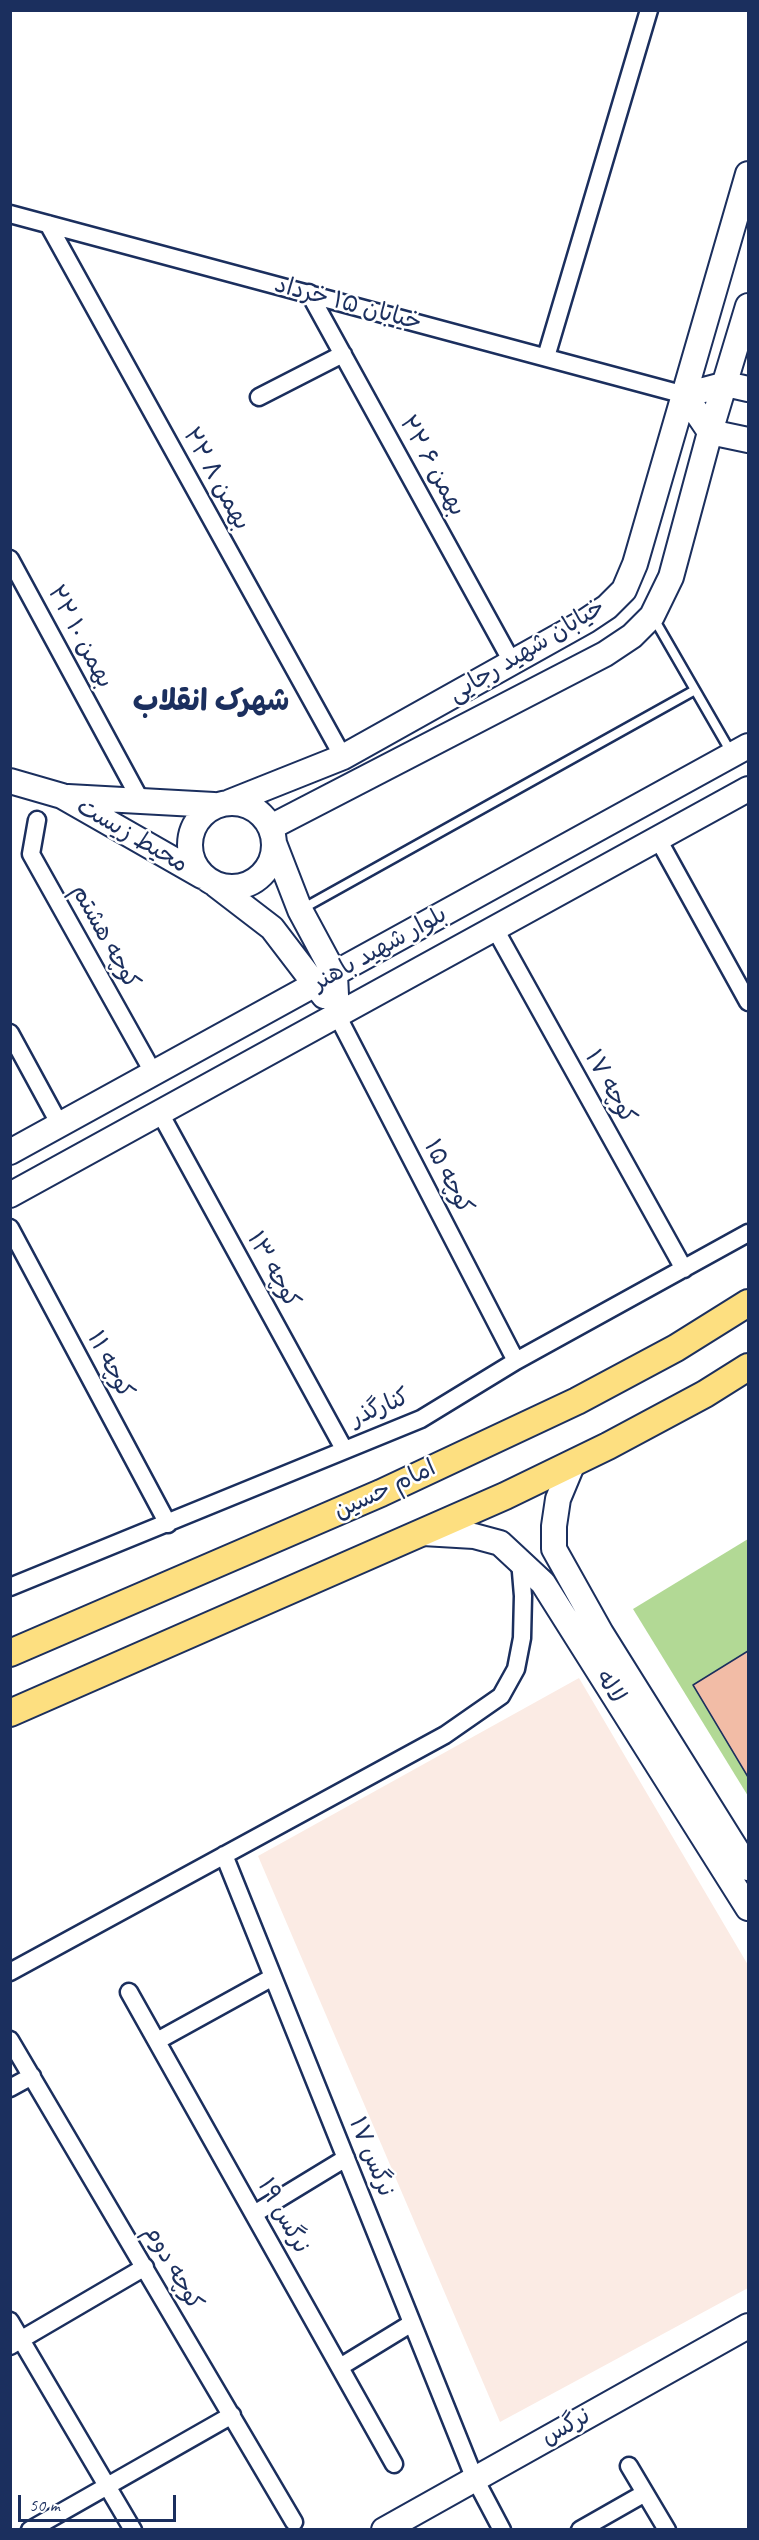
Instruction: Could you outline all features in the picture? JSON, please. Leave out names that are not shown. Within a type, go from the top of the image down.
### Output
[{"type":"main road","name":"امام حسین","points":[[10,1653],[381,1493],[577,1401],[676,1348],[748,1303]]},
{"type":"main road","points":[[10,1713],[505,1496],[705,1394],[748,1368]]},
{"type":"street","points":[[546,357],[649,10]]},
{"type":"street","name":"خیابان شهید رجایی","points":[[222,803],[343,757],[585,621],[607,607],[624,590],[636,564],[748,174]]},
{"type":"street","name":"خیابان ۱۵ خرداد","points":[[10,214],[685,395]]},
{"type":"street","name":"۲۲ بهمن ۸","points":[[48,224],[343,757]]},
{"type":"street","name":"۲۲ بهمن ۶","points":[[309,293],[512,662]]},
{"type":"street","name":"خیابان شهید رجایی","points":[[272,835],[605,654],[632,636],[652,616],[671,577],[710,432],[737,387],[748,306]]},
{"type":"street","points":[[260,397],[343,354]]},
{"type":"street","points":[[737,387],[685,395],[710,432],[748,440]]},
{"type":"street","name":"۲۲ بهمن ۱۰","points":[[10,559],[141,801]]},
{"type":"street","name":"بلوار شهید باهنر","points":[[10,1152],[740,750]]},
{"type":"street","name":"محیط زیست","points":[[10,781],[62,796],[222,803]]},
{"type":"street","name":"بلوار شهید باهنر","points":[[10,1196],[748,789]]},
{"type":"street","name":"محیط زیست","points":[[62,796],[209,880],[272,928],[325,979]]},
{"type":"street","points":[[272,835],[272,860],[263,874],[249,884],[233,887],[209,880],[192,862],[189,846],[192,829],[200,815],[222,803],[247,804],[261,813],[272,835],[337,1015]]},
{"type":"street","name":"کوچه هشتم","points":[[38,820],[31,854],[154,1074]]},
{"type":"street","points":[[658,839],[748,1002]]},
{"type":"street","name":"کوچه ۱۷","points":[[495,929],[684,1269]]},
{"type":"street","name":"کوچه ۱۵","points":[[337,1015],[516,1361]]},
{"type":"street","points":[[10,1033],[60,1125]]},
{"type":"street","name":"کوچه ۱۳","points":[[160,1113],[344,1449]]},
{"type":"street","name":"کوچه ۱۱","points":[[10,1228],[168,1524]]},
{"type":"street","name":"کنارگذر","points":[[10,1587],[421,1419],[516,1361],[748,1233]]},
{"type":"street","points":[[554,1549],[554,1526],[558,1499],[573,1463]]},
{"type":"street","name":"لاله","points":[[423,1533],[474,1536],[501,1543],[543,1583],[748,1908]]},
{"type":"street","points":[[10,1972],[446,1735],[501,1696],[516,1669],[522,1638],[523,1596],[520,1560],[526,1550],[535,1545],[544,1543],[554,1549]]},
{"type":"street","name":"لاله","points":[[554,1549],[601,1633],[748,1868]]},
{"type":"street","name":"نرگس ۱۷","points":[[224,1855],[474,2477],[502,2529]]},
{"type":"street","points":[[156,2041],[273,1977]]},
{"type":"street","name":"نرگس ۱۹","points":[[129,1992],[394,2464]]},
{"type":"street","name":"کوچه دوم","points":[[10,2040],[294,2522]]},
{"type":"street","points":[[10,2088],[32,2076]]},
{"type":"street","points":[[254,2214],[346,2158]]},
{"type":"street","points":[[16,2343],[145,2267]]},
{"type":"street","points":[[10,2321],[16,2343],[132,2529]]},
{"type":"street","points":[[340,2367],[412,2323]]},
{"type":"street","name":"نرگس","points":[[384,2529],[748,2326]]},
{"type":"street","points":[[30,2529],[232,2415]]},
{"type":"street","points":[[629,2466],[667,2529]]},
{"type":"street","points":[[580,2529],[645,2493]]},
{"type":"lane","points":[[652,616],[695,690],[740,750]]},
{"type":"lane","points":[[300,910],[695,690]]},
{"type":"shaded area","points":[[579,1678],[748,1965],[748,2288],[500,2422],[258,1856]]},
{"type":"green space","points":[[748,1539],[748,1796],[633,1609]]},
{"type":"building","points":[[748,1651],[748,1777],[693,1685]]},
{"type":"district","name":"شهرک انقلاب","points":[[211,702]]}]
